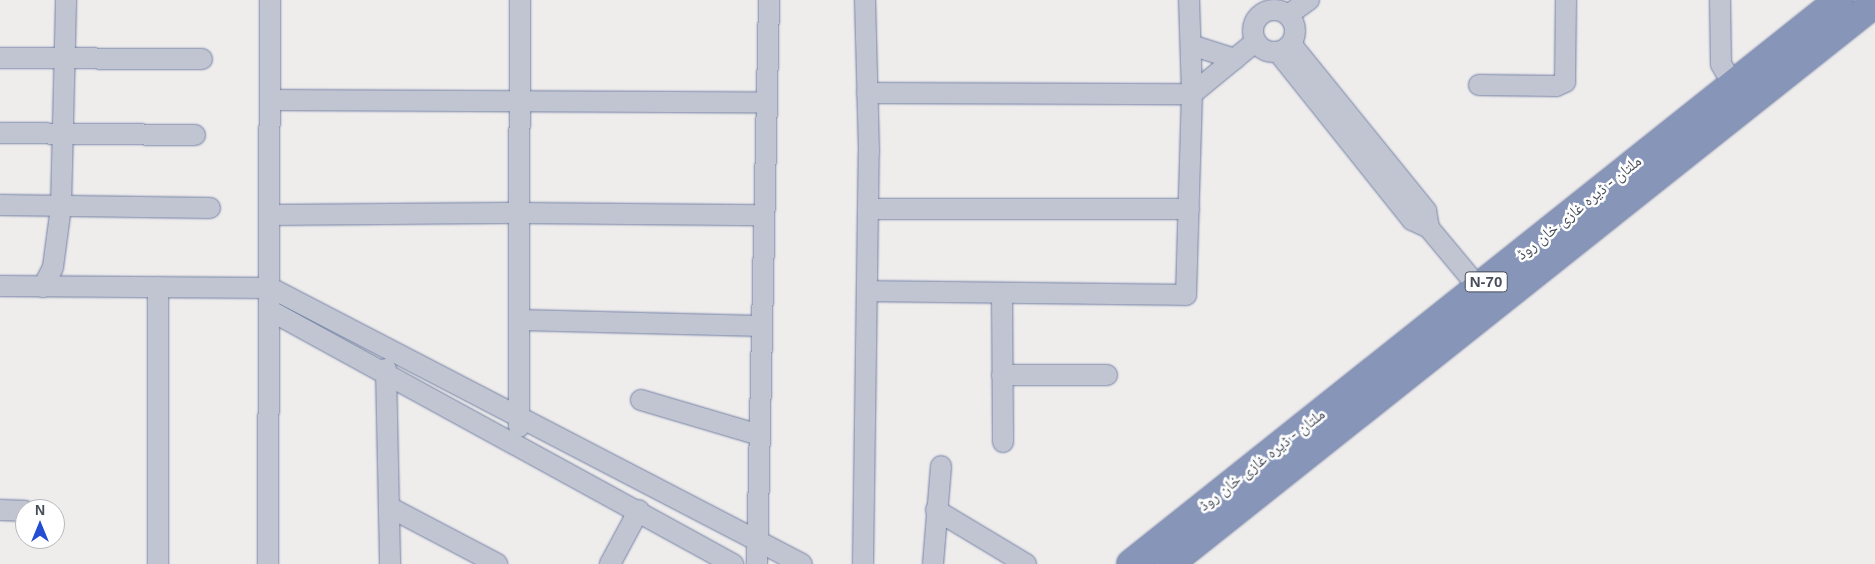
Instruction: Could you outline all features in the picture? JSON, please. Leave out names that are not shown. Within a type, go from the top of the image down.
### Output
[{"type":"highway","name":"ملتان - ڈیرہ غازی خان روڈ","points":[[1131,564],[1396,370],[1875,3]]},
{"type":"highway","name":"ملتان - ڈیرہ غازی خان روڈ","points":[[1169,564],[1396,370],[1479,288],[1732,85],[1827,4]]},
{"type":"street","points":[[43,287],[53,267],[61,207],[66,0]]},
{"type":"street","points":[[268,564],[272,100],[270,0]]},
{"type":"street","points":[[520,0],[520,446]]},
{"type":"street","points":[[757,564],[769,0]]},
{"type":"street","points":[[864,564],[868,292],[865,0]]},
{"type":"street","points":[[868,292],[1186,295],[1192,94],[1189,0]]},
{"type":"street","points":[[1288,15],[1309,0]]},
{"type":"street","points":[[1479,85],[1556,86],[1565,82],[1566,0]]},
{"type":"street","points":[[1720,0],[1721,64],[1732,85]]},
{"type":"street","points":[[1285,48],[1295,29],[1288,15],[1272,10],[1257,18],[1252,34],[1255,42],[1261,48],[1285,48],[1426,211],[1429,228],[1479,288]]},
{"type":"street","points":[[867,93],[1192,94],[1255,42]]},
{"type":"street","points":[[1190,44],[1235,59]]},
{"type":"street","points":[[0,58],[202,59]]},
{"type":"street","points":[[272,100],[767,103]]},
{"type":"street","points":[[0,133],[195,135]]},
{"type":"street","points":[[0,205],[210,208]]},
{"type":"street","points":[[868,209],[1189,209]]},
{"type":"street","points":[[271,215],[519,213],[764,215]]},
{"type":"street","points":[[0,286],[271,288],[802,564]]},
{"type":"street","points":[[158,287],[158,564]]},
{"type":"street","points":[[1002,293],[1003,442]]},
{"type":"street","points":[[271,311],[388,378],[520,446],[733,564]]},
{"type":"street","points":[[519,320],[762,326]]},
{"type":"street","points":[[380,344],[388,378],[391,508],[390,564]]},
{"type":"street","points":[[1002,375],[1107,375]]},
{"type":"street","points":[[641,400],[760,435]]},
{"type":"street","points":[[933,564],[941,466]]},
{"type":"street","points":[[391,508],[497,564]]},
{"type":"street","points":[[0,510],[15,511]]},
{"type":"street","points":[[610,564],[638,510]]},
{"type":"street","points":[[936,510],[1026,564]]}]
